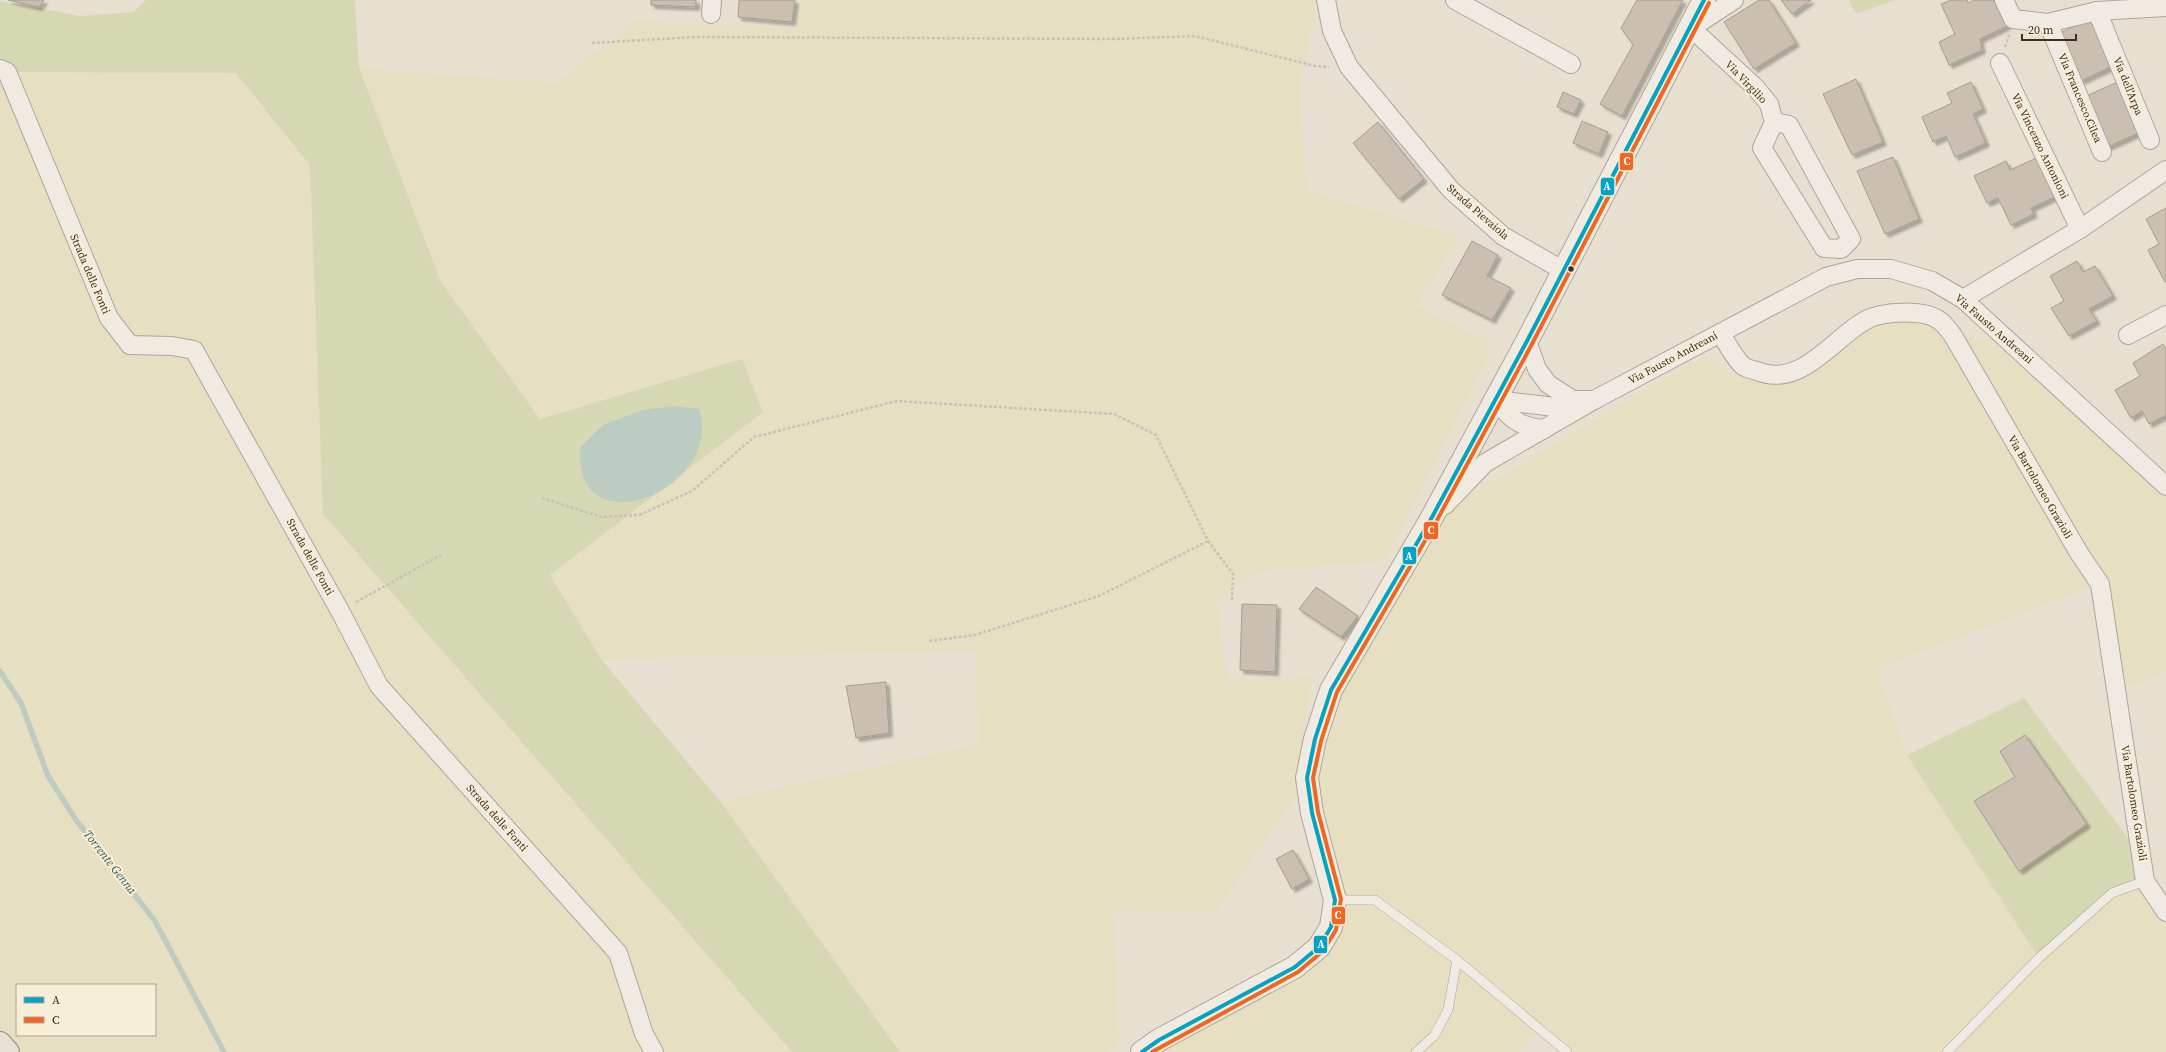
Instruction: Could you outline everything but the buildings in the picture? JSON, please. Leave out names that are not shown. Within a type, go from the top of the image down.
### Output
[{"type":"main road","points":[[0,1043],[8,1052]]},
{"type":"street","name":"Strada Pievaiola","points":[[1326,0],[1332,31],[1349,67],[1451,190],[1503,236],[1564,270]]},
{"type":"street","points":[[1455,0],[1570,64]]},
{"type":"street","points":[[1142,1052],[1159,1040],[1295,968],[1319,947],[1332,927],[1335,900],[1312,813],[1307,778],[1315,739],[1331,690],[1432,519],[1527,341],[1691,28],[1704,0]]},
{"type":"street","points":[[1691,28],[1734,0]]},
{"type":"street","points":[[2004,0],[2013,19],[2048,23],[2090,5],[2166,7]]},
{"type":"street","name":"Via dell'Arpa","points":[[2090,5],[2150,140]]},
{"type":"street","name":"Via Francesco.Cilea","points":[[2048,23],[2102,152]]},
{"type":"street","name":"Via Virgilio","points":[[1691,28],[1755,87],[1769,104],[1774,122]]},
{"type":"street","name":"Via Vincenzo Antonioni","points":[[2000,63],[2080,229]]},
{"type":"street","name":"Strada delle Fonti","points":[[0,70],[8,72],[109,318],[130,345],[172,346],[194,350],[340,611],[379,686],[618,953],[644,1034],[654,1052]]},
{"type":"street","points":[[1774,122],[1789,125],[1851,239],[1841,249],[1824,248],[1762,148],[1774,122]]},
{"type":"street","points":[[1963,299],[2080,229],[2166,170]]},
{"type":"street","name":"Via Fausto Andreani","points":[[1432,519],[1485,463],[1594,400],[1820,280],[1857,269],[1891,269],[1923,278],[1932,281],[1963,299],[2166,486]]},
{"type":"street","name":"Via Bartolomeo Grazioli","points":[[1720,333],[1743,366],[1764,375],[1784,374],[1801,369],[1867,320],[1884,315],[1901,312],[1925,315],[1940,320],[1952,334],[2079,553],[2100,584],[2145,880],[2166,912]]},
{"type":"street","points":[[2128,335],[2166,315]]},
{"type":"street","points":[[1527,341],[1537,369],[1548,384],[1573,400]]},
{"type":"street","points":[[1495,400],[1510,418],[1528,428],[1544,429]]},
{"type":"street","name":"Via Fausto Andreani","points":[[1495,400],[1555,407],[1573,400],[1594,400]]},
{"type":"lane","points":[[1947,1052],[2039,958],[2112,893],[2145,880]]},
{"type":"lane","points":[[1335,900],[1375,900],[1457,960],[1567,1052]]},
{"type":"lane","points":[[1416,1052],[1434,1036],[1448,1010],[1457,960]]},
{"type":"path","points":[[2000,63],[2013,19]]},
{"type":"path","points":[[592,43],[696,36],[1114,39],[1195,36],[1315,66],[1349,67]]},
{"type":"path","points":[[542,498],[602,517],[639,515],[692,491],[754,437],[896,401],[1114,414],[1156,435],[1208,540],[1233,574],[1232,601]]},
{"type":"path","points":[[930,641],[975,635],[1099,596],[1208,540]]},
{"type":"path","points":[[340,611],[441,555]]},
{"type":"shaded area","points":[[803,0],[1317,0],[1299,84],[1307,191],[1459,236],[1417,306],[1486,340],[1488,359],[1384,561],[1261,571],[1216,600],[1228,679],[1312,678],[1294,799],[1216,912],[1113,910],[1119,1040],[1109,1052],[900,1052],[720,801],[979,744],[975,651],[601,659],[550,575],[763,412],[742,359],[540,419],[441,282],[359,68],[557,83],[635,21],[795,28]]},
{"type":"shaded area","points":[[0,71],[236,73],[310,165],[323,514],[792,1052],[8,1052],[0,1043]]},
{"type":"shaded area","points":[[1901,313],[1952,334],[1989,340],[2166,488],[2166,671],[2117,692],[2099,584],[1876,669],[1907,755],[2039,958],[2112,893],[2145,881],[2166,910],[2166,1052],[1567,1052],[1540,1029],[1517,1052],[1142,1052],[1231,1000],[1331,927],[1312,813],[1315,739],[1431,519],[1690,363],[1707,356],[1732,374],[1762,384],[1807,377],[1884,315]]},
{"type":"shaded area","points":[[675,406],[699,409],[701,438],[691,463],[671,484],[647,497],[622,502],[600,497],[584,479],[580,448],[603,425],[643,410]]},
{"type":"green space","points":[[146,0],[355,0],[359,68],[441,282],[540,419],[742,359],[763,412],[550,575],[601,659],[720,801],[900,1052],[792,1052],[323,514],[310,165],[236,73],[7,72],[0,69],[0,1],[80,16],[133,12]]},
{"type":"green space","points":[[1849,0],[1895,0],[1856,14]]},
{"type":"green space","points":[[2024,698],[2142,857],[2145,881],[2112,893],[2039,958],[1907,755]]},
{"type":"waterway","name":"Torrente Genna","points":[[0,671],[21,703],[48,776],[76,820],[155,921],[224,1052]]},
{"type":"transit line","name":"A","points":[[1142,1052],[1159,1040],[1295,967],[1319,947],[1331,927],[1335,900],[1312,813],[1307,778],[1315,739],[1331,690],[1431,519],[1527,341],[1704,0]]},
{"type":"transit line","name":"C","points":[[1152,1052],[1298,972],[1323,951],[1336,930],[1341,899],[1318,812],[1313,778],[1321,741],[1337,692],[1436,522],[1532,344],[1709,3]]}]
